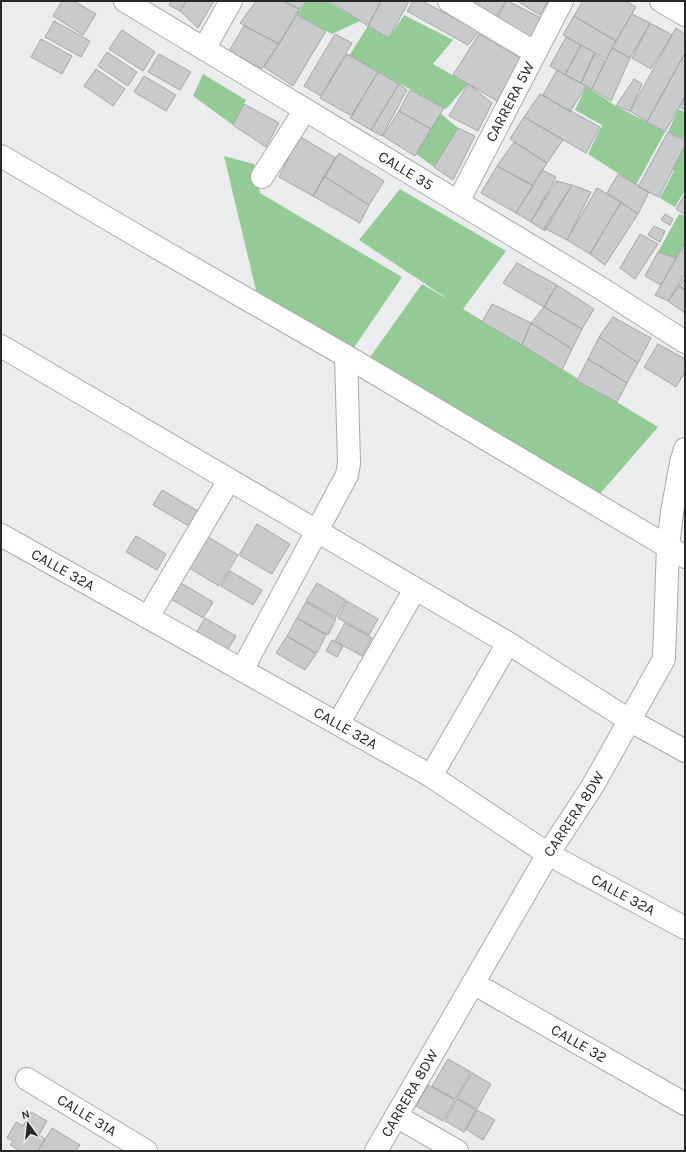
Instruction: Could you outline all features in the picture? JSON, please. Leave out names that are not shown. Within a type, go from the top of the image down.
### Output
[{"type":"street","name":"CALLE 35","points":[[125,1],[599,287],[685,342]]},
{"type":"street","points":[[204,49],[231,1]]},
{"type":"street","points":[[449,1],[534,52]]},
{"type":"street","name":"CARRERA 5W","points":[[458,202],[534,52],[562,1]]},
{"type":"street","points":[[661,1],[685,15]]},
{"type":"street","points":[[262,177],[305,110]]},
{"type":"street","points":[[1,156],[346,356],[677,552]]},
{"type":"street","points":[[1,346],[508,643],[629,720],[685,751]]},
{"type":"street","points":[[242,670],[347,474],[349,463],[346,356]]},
{"type":"street","name":"CARRERA 8DW","points":[[376,1151],[548,854],[592,787],[664,659],[677,552],[672,512],[685,449]]},
{"type":"street","points":[[148,617],[229,480]]},
{"type":"street","name":"CALLE 32A","points":[[1,534],[431,776],[548,854],[685,928]]},
{"type":"street","points":[[338,724],[415,589]]},
{"type":"street","points":[[431,776],[508,643]]},
{"type":"street","name":"CALLE 32","points":[[473,983],[685,1104]]},
{"type":"street","name":"CALLE 31A","points":[[27,1079],[146,1151]]},
{"type":"street","points":[[396,1116],[457,1151]]},
{"type":"green space","points":[[307,1],[327,1],[360,21],[332,34],[296,14]]},
{"type":"green space","points":[[404,15],[453,40],[433,64],[468,84],[446,109],[349,56],[368,26],[389,38]]},
{"type":"green space","points":[[203,74],[246,100],[233,125],[193,96]]},
{"type":"green space","points":[[586,86],[616,106],[665,132],[636,185],[588,154],[602,125],[575,110]]},
{"type":"green space","points":[[678,109],[685,112],[685,139],[668,132]]},
{"type":"green space","points":[[440,113],[458,128],[434,167],[416,154]]},
{"type":"green space","points":[[685,145],[685,190],[675,207],[660,198],[674,171],[671,168]]},
{"type":"green space","points":[[224,156],[254,164],[260,193],[402,277],[351,352],[260,307]]},
{"type":"green space","points":[[400,189],[506,251],[463,309],[658,427],[599,495],[368,360],[422,284],[451,301],[359,240]]},
{"type":"green space","points":[[679,214],[685,216],[685,243],[676,258],[658,252]]},
{"type":"building","points":[[62,1],[74,1],[96,14],[83,35],[53,16]]},
{"type":"building","points":[[171,1],[186,1],[180,11],[169,5]]},
{"type":"building","points":[[186,1],[214,1],[198,28],[180,11]]},
{"type":"building","points":[[256,1],[283,1],[299,9],[279,44],[240,23]]},
{"type":"building","points":[[284,1],[307,1],[299,9]]},
{"type":"building","points":[[329,1],[381,1],[368,26]]},
{"type":"building","points":[[381,1],[409,1],[389,38],[368,26]]},
{"type":"building","points":[[413,1],[422,1],[479,31],[468,45],[407,11]]},
{"type":"building","points":[[476,1],[506,1],[492,23],[470,10]]},
{"type":"building","points":[[506,1],[541,18],[528,42],[494,24]]},
{"type":"building","points":[[517,1],[548,1],[540,15]]},
{"type":"building","points":[[583,1],[626,1],[636,7],[616,41],[574,16]]},
{"type":"building","points":[[632,14],[650,23],[630,58],[612,48]]},
{"type":"building","points":[[297,15],[326,31],[293,86],[264,67]]},
{"type":"building","points":[[574,16],[616,41],[606,59],[563,35]]},
{"type":"building","points":[[54,21],[90,41],[81,57],[45,37]]},
{"type":"building","points":[[650,23],[672,35],[651,69],[632,58]]},
{"type":"building","points":[[244,26],[279,44],[262,69],[229,51]]},
{"type":"building","points":[[676,28],[685,34],[685,53],[647,122],[630,111]]},
{"type":"building","points":[[122,30],[155,52],[143,71],[109,49]]},
{"type":"building","points":[[335,34],[352,43],[321,96],[304,86]]},
{"type":"building","points":[[479,34],[520,58],[497,101],[453,75]]},
{"type":"building","points":[[566,37],[581,45],[565,75],[550,66]]},
{"type":"building","points":[[41,39],[72,56],[62,74],[31,57]]},
{"type":"building","points":[[581,45],[595,53],[581,83],[565,75]]},
{"type":"building","points":[[612,48],[630,58],[611,101],[592,89]]},
{"type":"building","points":[[107,52],[137,72],[128,86],[98,66]]},
{"type":"building","points":[[685,53],[685,96],[665,132],[647,122]]},
{"type":"building","points":[[159,54],[191,72],[180,90],[148,72]]},
{"type":"building","points":[[347,54],[378,72],[352,116],[320,98]]},
{"type":"building","points":[[594,54],[605,61],[592,89],[581,83]]},
{"type":"building","points":[[96,69],[125,89],[113,106],[84,86]]},
{"type":"building","points":[[557,70],[586,86],[570,112],[543,95]]},
{"type":"building","points":[[378,72],[399,84],[371,130],[350,118]]},
{"type":"building","points":[[144,76],[176,95],[166,111],[134,92]]},
{"type":"building","points":[[634,79],[642,84],[630,111],[616,106]]},
{"type":"building","points":[[399,84],[407,90],[382,136],[371,130]]},
{"type":"building","points":[[468,84],[492,103],[478,131],[449,116]]},
{"type":"building","points":[[410,90],[444,108],[431,129],[399,111]]},
{"type":"building","points":[[540,94],[600,127],[586,153],[524,117]]},
{"type":"building","points":[[685,97],[685,110],[679,107]]},
{"type":"building","points":[[244,104],[279,123],[266,147],[233,125]]},
{"type":"building","points":[[399,111],[431,129],[415,156],[383,136]]},
{"type":"building","points":[[524,117],[563,140],[547,163],[510,139]]},
{"type":"building","points":[[458,128],[475,136],[453,180],[434,167]]},
{"type":"building","points":[[668,132],[685,140],[685,145],[659,197],[638,187]]},
{"type":"building","points":[[299,136],[336,158],[313,196],[279,177]]},
{"type":"building","points":[[514,142],[547,163],[533,185],[497,166]]},
{"type":"building","points":[[339,153],[384,181],[369,205],[324,176]]},
{"type":"building","points":[[497,166],[533,186],[516,213],[481,193]]},
{"type":"building","points":[[542,170],[556,177],[531,222],[516,213]]},
{"type":"building","points":[[618,174],[649,192],[638,214],[607,193]]},
{"type":"building","points":[[324,176],[369,205],[360,223],[313,196]]},
{"type":"building","points":[[556,181],[572,185],[545,231],[531,222]]},
{"type":"building","points":[[572,185],[591,192],[567,240],[544,228]]},
{"type":"building","points":[[597,188],[621,202],[590,254],[567,240]]},
{"type":"building","points":[[685,194],[685,215],[676,209]]},
{"type":"building","points":[[621,202],[638,214],[605,265],[590,254]]},
{"type":"building","points":[[665,214],[673,219],[670,225],[661,220]]},
{"type":"building","points":[[654,226],[665,231],[660,242],[648,235]]},
{"type":"building","points":[[640,234],[658,244],[635,279],[620,268]]},
{"type":"building","points":[[685,243],[685,274],[668,301],[655,295]]},
{"type":"building","points":[[658,252],[676,258],[661,285],[645,276]]},
{"type":"building","points":[[517,263],[557,285],[544,307],[503,283]]},
{"type":"building","points":[[685,278],[685,290],[679,286]]},
{"type":"building","points":[[557,285],[594,309],[582,329],[544,307]]},
{"type":"building","points":[[679,286],[685,290],[685,313],[668,301]]},
{"type":"building","points":[[492,304],[531,323],[522,345],[482,322]]},
{"type":"building","points":[[544,307],[582,329],[572,349],[531,323]]},
{"type":"building","points":[[613,317],[651,338],[638,363],[599,337]]},
{"type":"building","points":[[531,323],[572,349],[562,370],[522,345]]},
{"type":"building","points":[[599,337],[638,363],[627,383],[588,359]]},
{"type":"building","points":[[658,344],[685,359],[685,372],[676,387],[644,367]]},
{"type":"building","points":[[588,359],[627,383],[617,402],[577,381]]},
{"type":"building","points":[[162,490],[198,511],[189,526],[153,505]]},
{"type":"building","points":[[257,524],[290,544],[272,574],[239,555]]},
{"type":"building","points":[[205,535],[238,555],[219,586],[186,566]]},
{"type":"building","points":[[136,536],[166,554],[157,570],[126,552]]},
{"type":"building","points":[[230,571],[262,590],[253,605],[221,586]]},
{"type":"building","points":[[181,583],[213,602],[203,618],[171,599]]},
{"type":"building","points":[[317,583],[346,600],[336,617],[306,601]]},
{"type":"building","points":[[347,601],[378,619],[369,635],[338,618]]},
{"type":"building","points":[[306,602],[336,619],[328,635],[297,618]]},
{"type":"building","points":[[205,618],[236,636],[227,651],[196,633]]},
{"type":"building","points":[[297,618],[326,635],[317,653],[287,636]]},
{"type":"building","points":[[345,623],[372,638],[362,656],[335,641]]},
{"type":"building","points":[[287,636],[316,654],[305,670],[276,653]]},
{"type":"building","points":[[332,640],[343,646],[337,657],[326,651]]},
{"type":"building","points":[[448,1059],[471,1072],[455,1099],[432,1086]]},
{"type":"building","points":[[472,1073],[491,1084],[477,1109],[457,1098]]},
{"type":"building","points":[[428,1085],[455,1100],[443,1121],[416,1106]]},
{"type":"building","points":[[457,1099],[476,1110],[464,1132],[445,1121]]},
{"type":"building","points":[[477,1110],[495,1120],[483,1140],[466,1129]]},
{"type":"building","points":[[31,1112],[47,1121],[39,1135],[45,1139],[38,1151],[20,1151],[10,1145],[13,1141],[7,1138],[16,1122],[23,1126]]},
{"type":"building","points":[[52,1128],[80,1145],[76,1151],[38,1151]]}]
